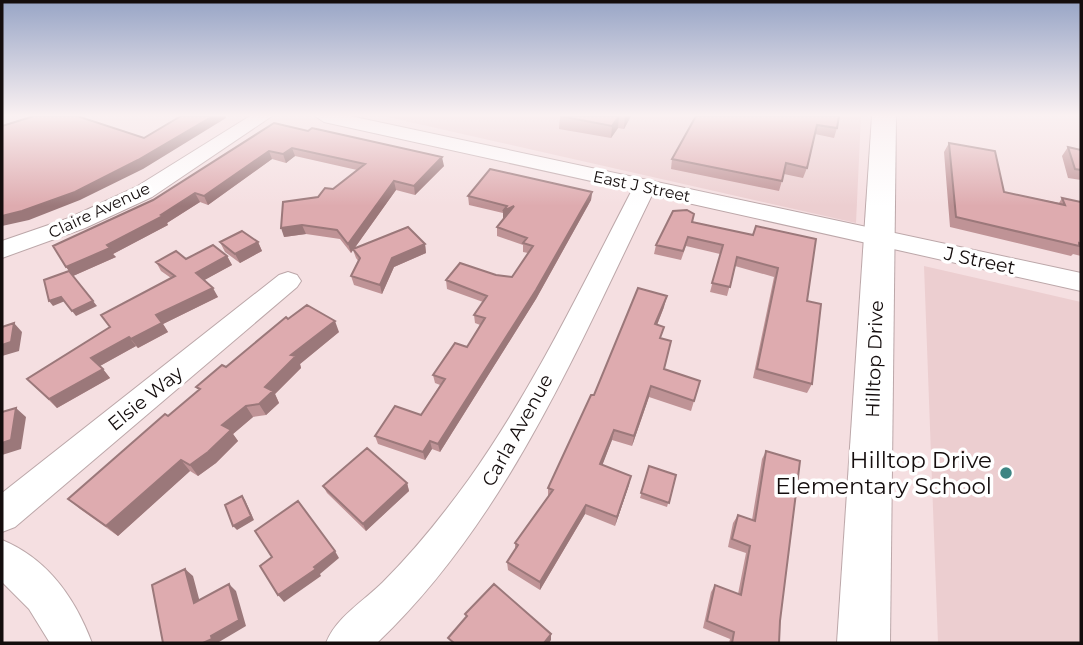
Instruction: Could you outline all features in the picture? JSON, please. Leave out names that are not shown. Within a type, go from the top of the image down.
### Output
[{"type":"main road","name":"Hilltop Drive","points":[[863,643],[883,146]]},
{"type":"street","name":"Claire Avenue","points":[[2,250],[77,223],[144,192],[216,146]]},
{"type":"street","name":"East J Street","points":[[460,146],[879,237]]},
{"type":"street","name":"Carla Avenue","points":[[347,643],[383,614],[436,555],[495,472],[645,187]]},
{"type":"street","name":"J Street","points":[[879,237],[1081,282]]},
{"type":"street","name":"Elsie Way","points":[[2,515],[288,281]]},
{"type":"street","points":[[2,559],[36,584],[56,613],[71,643]]},
{"type":"shaded area","points":[[516,146],[860,146],[856,223]]},
{"type":"shaded area","name":"Hilltop Drive Elementary School","points":[[924,266],[1081,302],[1081,643],[938,643]]},
{"type":"building","points":[[2,146],[162,146],[75,192],[2,216]]},
{"type":"building","points":[[238,146],[393,146],[442,157],[414,186],[394,181],[348,244],[337,230],[302,225],[281,228],[283,202],[318,197],[325,188],[333,189],[365,164],[292,148],[283,154],[269,151],[204,196],[195,193],[161,215],[163,216],[107,245],[110,248],[66,267],[53,246],[153,200]]},
{"type":"building","points":[[679,146],[812,146],[807,168],[786,163],[782,181],[672,159]]},
{"type":"building","points":[[949,146],[995,151],[1004,192],[1065,205],[1062,198],[1081,202],[1081,244],[1079,243],[1079,246],[956,217]]},
{"type":"building","points":[[1068,147],[1081,150],[1081,170],[1075,169]]},
{"type":"building","points":[[490,169],[592,192],[536,290],[438,444],[430,441],[423,452],[375,436],[395,406],[421,415],[445,379],[433,375],[455,343],[467,347],[485,318],[474,315],[487,296],[446,280],[460,263],[496,275],[512,277],[533,246],[523,243],[527,238],[497,227],[514,206],[503,211],[507,206],[468,196]]},
{"type":"building","points":[[687,210],[694,214],[692,222],[753,235],[756,226],[816,239],[807,301],[821,304],[812,384],[757,369],[778,268],[737,257],[730,287],[712,283],[723,245],[688,237],[683,251],[656,245],[673,211]]},
{"type":"building","points":[[408,227],[425,244],[392,258],[380,285],[351,276],[360,258],[353,249]]},
{"type":"building","points":[[242,231],[258,242],[235,254],[220,242]]},
{"type":"building","points":[[213,245],[227,256],[196,273],[213,288],[156,315],[162,323],[91,358],[103,369],[49,399],[27,379],[110,327],[101,315],[175,276],[156,262],[176,251],[186,259]]},
{"type":"building","points":[[69,271],[93,301],[72,311],[61,297],[49,301],[44,280]]},
{"type":"building","points":[[638,288],[667,296],[655,324],[664,327],[660,338],[671,341],[664,369],[700,381],[694,401],[651,386],[634,436],[614,430],[600,464],[631,476],[617,517],[586,505],[540,582],[507,562],[518,545],[515,543],[553,490],[548,488],[591,395],[594,395]]},
{"type":"building","points":[[307,305],[335,321],[291,355],[296,356],[265,387],[273,391],[259,404],[246,406],[222,425],[231,430],[208,452],[190,465],[181,460],[106,526],[68,499],[165,414],[168,416],[200,389],[196,387],[222,365],[226,367],[286,317],[288,319]]},
{"type":"building","points":[[14,323],[11,342],[2,345],[2,327]]},
{"type":"building","points":[[16,408],[11,440],[2,443],[2,412]]},
{"type":"building","points":[[367,448],[407,483],[363,524],[323,486]]},
{"type":"building","points":[[766,451],[800,461],[779,643],[732,643],[734,632],[707,621],[715,585],[741,595],[750,546],[732,539],[738,515],[755,521]]},
{"type":"building","points":[[649,466],[676,475],[669,503],[641,493]]},
{"type":"building","points":[[242,496],[251,516],[233,526],[225,505]]},
{"type":"building","points":[[298,501],[335,551],[314,567],[316,569],[278,595],[260,566],[272,557],[255,531]]},
{"type":"building","points":[[185,569],[194,603],[229,584],[239,620],[203,643],[163,643],[152,585]]},
{"type":"building","points":[[494,584],[551,634],[544,643],[454,643],[448,638],[467,616],[465,614]]},
{"type":"place","name":"Hilltop Drive Elementary School","points":[[1006,473]]}]
